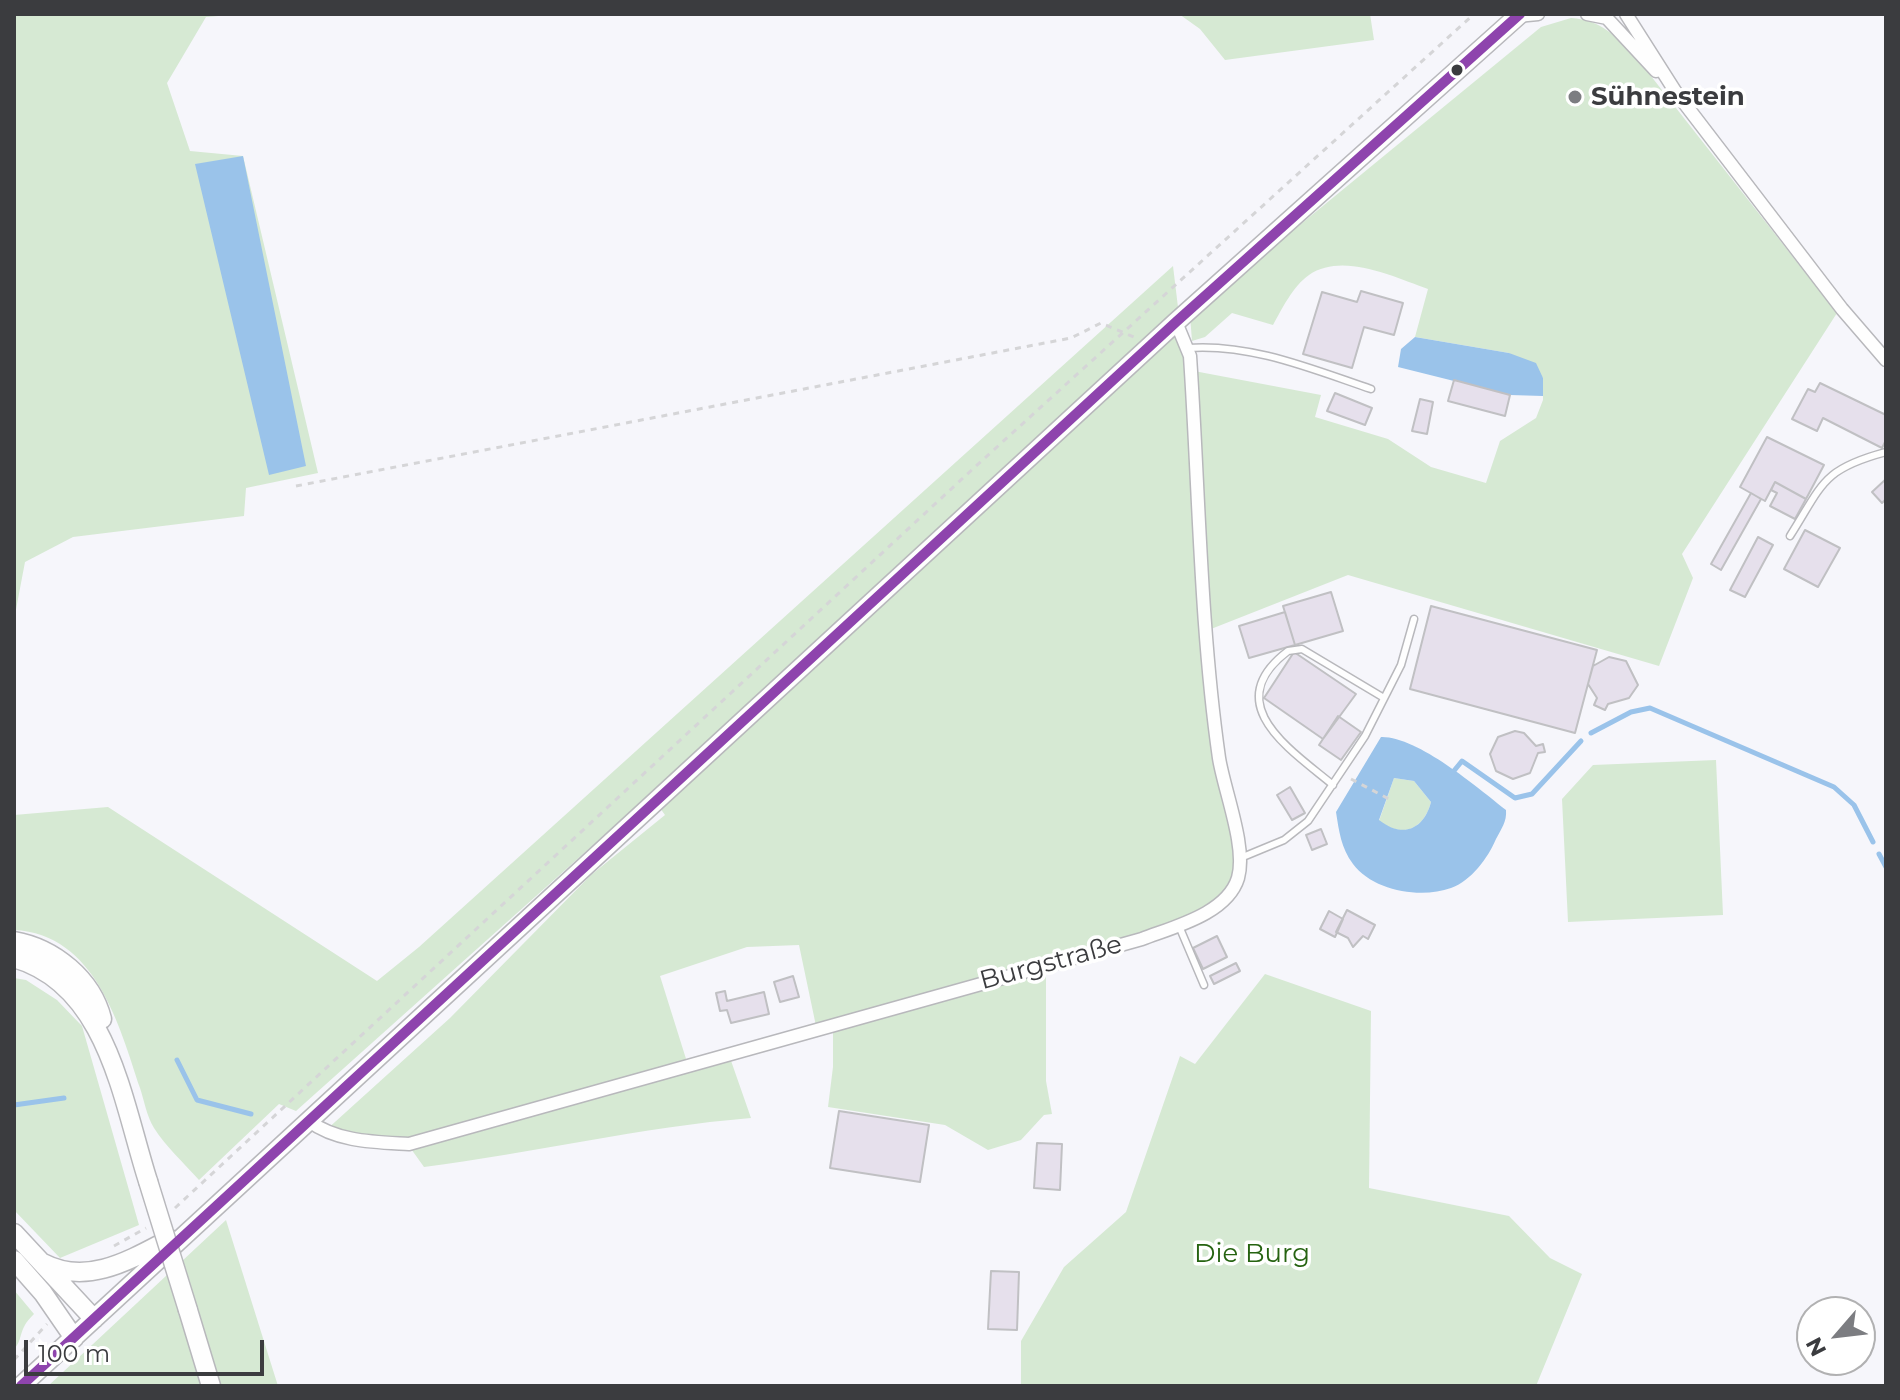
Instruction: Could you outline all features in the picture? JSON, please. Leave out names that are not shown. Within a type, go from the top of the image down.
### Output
[{"type":"main road","points":[[21,1386],[1176,322],[1519,15]]},
{"type":"main road","points":[[14,941],[49,954],[72,969],[89,990],[101,1015],[103,1041]]},
{"type":"main road","points":[[14,958],[44,970],[74,992],[103,1041],[211,1386]]},
{"type":"main road","points":[[43,1263],[55,1270],[85,1274],[115,1265],[187,1231]]},
{"type":"main road","points":[[14,1233],[94,1319]]},
{"type":"main road","points":[[14,1260],[74,1338]]},
{"type":"street","points":[[1519,15],[1538,14]]},
{"type":"street","points":[[1587,14],[1605,16],[1675,91]]},
{"type":"street","points":[[1626,14],[1675,91],[1842,309],[1886,360]]},
{"type":"street","name":"Burgstraße","points":[[309,1121],[324,1132],[375,1142],[409,1144],[1142,939],[1215,906],[1238,878],[1238,859],[1219,757],[1187,348],[1176,322]]},
{"type":"lane","points":[[1187,348],[1228,348],[1281,359],[1371,389]]},
{"type":"lane","points":[[1790,536],[1829,475],[1849,463],[1886,452]]},
{"type":"lane","points":[[1238,859],[1284,840],[1308,821],[1340,774],[1384,698],[1401,665],[1414,619]]},
{"type":"lane","points":[[1333,785],[1276,738],[1265,722],[1260,692],[1269,673],[1288,651],[1302,649],[1384,698]]},
{"type":"lane","points":[[1178,925],[1204,985]]},
{"type":"path","points":[[169,1212],[1123,332],[1474,14]]},
{"type":"path","points":[[296,486],[1071,338],[1101,323],[1151,345]]},
{"type":"path","points":[[1340,774],[1389,799]]},
{"type":"path","points":[[105,1250],[157,1220]]},
{"type":"path","points":[[14,1360],[57,1314]]},
{"type":"green space","points":[[14,14],[243,14],[206,17],[167,83],[190,151],[243,156],[318,473],[246,488],[244,516],[73,537],[25,562],[14,620]]},
{"type":"green space","points":[[1179,14],[1370,14],[1374,40],[1225,60],[1200,29]]},
{"type":"green space","points":[[1571,18],[1600,26],[1636,57],[1837,313],[1682,554],[1693,578],[1659,666],[1348,575],[1211,629],[1194,371],[1321,395],[1315,417],[1388,439],[1431,467],[1486,483],[1500,441],[1536,418],[1543,400],[1543,378],[1509,353],[1415,337],[1428,289],[1384,273],[1352,266],[1322,269],[1309,275],[1293,291],[1273,325],[1232,313],[1205,337],[1192,341],[1190,315],[1541,27]]},
{"type":"green space","points":[[1173,266],[1185,365],[1203,626],[1236,846],[1235,879],[1213,904],[1171,926],[816,1026],[799,945],[747,947],[660,976],[687,1062],[409,1142],[325,1131],[450,1018],[591,875],[665,815],[650,794],[296,1111],[279,1104],[199,1180],[159,1135],[149,1119],[123,1037],[100,986],[65,947],[42,935],[14,930],[14,815],[108,807],[377,981],[419,947]]},
{"type":"green space","points":[[1716,760],[1723,915],[1568,922],[1562,799],[1593,765]]},
{"type":"green space","points":[[1394,778],[1414,781],[1431,802],[1418,825],[1404,830],[1379,821]]},
{"type":"green space","points":[[1046,968],[1046,1081],[1052,1114],[1044,1115],[1021,1140],[988,1150],[945,1125],[828,1107],[833,1067],[833,1026]]},
{"type":"green space","name":"Die Burg","points":[[1265,974],[1371,1011],[1369,1188],[1509,1216],[1550,1258],[1582,1274],[1536,1386],[1021,1386],[1021,1341],[1064,1267],[1126,1212],[1180,1056],[1195,1064]]},
{"type":"green space","points":[[14,978],[26,980],[57,1000],[82,1026],[139,1225],[60,1258],[14,1210]]},
{"type":"green space","points":[[729,1055],[751,1118],[669,1127],[424,1167],[409,1146]]},
{"type":"green space","points":[[226,1220],[278,1386],[48,1386]]},
{"type":"green space","points":[[14,1290],[34,1314],[14,1349]]},
{"type":"water","points":[[243,156],[306,466],[269,475],[195,164]]},
{"type":"water","points":[[1415,337],[1509,353],[1536,363],[1543,378],[1543,396],[1510,395],[1398,367],[1401,349]]},
{"type":"water","points":[[1381,737],[1412,745],[1446,764],[1506,810],[1506,814],[1488,854],[1472,874],[1451,888],[1426,893],[1385,886],[1362,873],[1346,852],[1336,812]],"holes":[[[1394,778],[1414,781],[1431,802],[1418,825],[1404,830],[1396,829],[1379,820]]]},
{"type":"building","points":[[1361,291],[1403,303],[1394,335],[1364,327],[1352,368],[1303,354],[1322,292],[1357,302]]},
{"type":"building","points":[[1454,380],[1510,395],[1505,416],[1448,401]]},
{"type":"building","points":[[1820,383],[1886,415],[1886,440],[1882,448],[1823,418],[1817,431],[1792,419],[1808,389],[1815,392]]},
{"type":"building","points":[[1335,393],[1372,408],[1365,425],[1327,411]]},
{"type":"building","points":[[1420,399],[1433,402],[1427,434],[1412,431]]},
{"type":"building","points":[[1767,437],[1824,465],[1806,499],[1775,482],[1765,501],[1740,487]]},
{"type":"building","points":[[1886,479],[1886,499],[1882,503],[1872,492]]},
{"type":"building","points":[[1775,482],[1806,499],[1795,519],[1770,506],[1777,493],[1771,490]]},
{"type":"building","points":[[1751,493],[1761,499],[1721,570],[1711,564]]},
{"type":"building","points":[[1805,530],[1840,548],[1818,587],[1784,569]]},
{"type":"building","points":[[1758,537],[1773,545],[1745,597],[1730,590]]},
{"type":"building","points":[[1331,592],[1343,631],[1295,645],[1283,606]]},
{"type":"building","points":[[1431,606],[1597,650],[1575,733],[1410,689]]},
{"type":"building","points":[[1285,612],[1295,645],[1249,658],[1239,626]]},
{"type":"building","points":[[1294,652],[1356,694],[1323,739],[1264,698]]},
{"type":"building","points":[[1609,657],[1626,661],[1638,685],[1629,698],[1608,704],[1605,710],[1594,705],[1597,698],[1588,684],[1593,666]]},
{"type":"building","points":[[1338,716],[1361,732],[1341,760],[1319,745]]},
{"type":"building","points":[[1515,731],[1524,733],[1536,746],[1543,744],[1545,752],[1538,753],[1530,773],[1513,779],[1496,771],[1490,754],[1498,737]]},
{"type":"building","points":[[1290,787],[1305,813],[1292,820],[1277,795]]},
{"type":"building","points":[[1321,829],[1327,844],[1312,850],[1306,835]]},
{"type":"building","points":[[1347,910],[1375,925],[1368,939],[1363,936],[1353,947],[1348,938],[1336,932]]},
{"type":"building","points":[[1329,911],[1343,919],[1335,937],[1320,929]]},
{"type":"building","points":[[1217,936],[1227,957],[1203,969],[1193,948]]},
{"type":"building","points":[[1236,963],[1240,971],[1214,984],[1210,976]]},
{"type":"building","points":[[793,976],[799,997],[780,1002],[774,982]]},
{"type":"building","points":[[725,991],[727,1001],[764,992],[769,1014],[731,1023],[727,1010],[720,1011],[716,993]]},
{"type":"building","points":[[839,1111],[929,1125],[920,1182],[830,1168]]},
{"type":"building","points":[[1037,1143],[1062,1144],[1060,1190],[1034,1188]]},
{"type":"building","points":[[991,1271],[1019,1272],[1017,1330],[988,1329]]},
{"type":"waterway","points":[[1591,733],[1631,712],[1650,708],[1834,787],[1854,805],[1873,842]]},
{"type":"waterway","points":[[1453,772],[1462,761],[1515,798],[1532,794],[1581,741]]},
{"type":"waterway","points":[[1879,854],[1886,867]]},
{"type":"waterway","points":[[177,1060],[197,1100],[251,1114]]},
{"type":"waterway","points":[[14,1105],[64,1098]]},
{"type":"transit line","points":[[21,1386],[1176,322],[1520,14]]},
{"type":"place","name":"Sühnestein","points":[[1575,97]]}]
